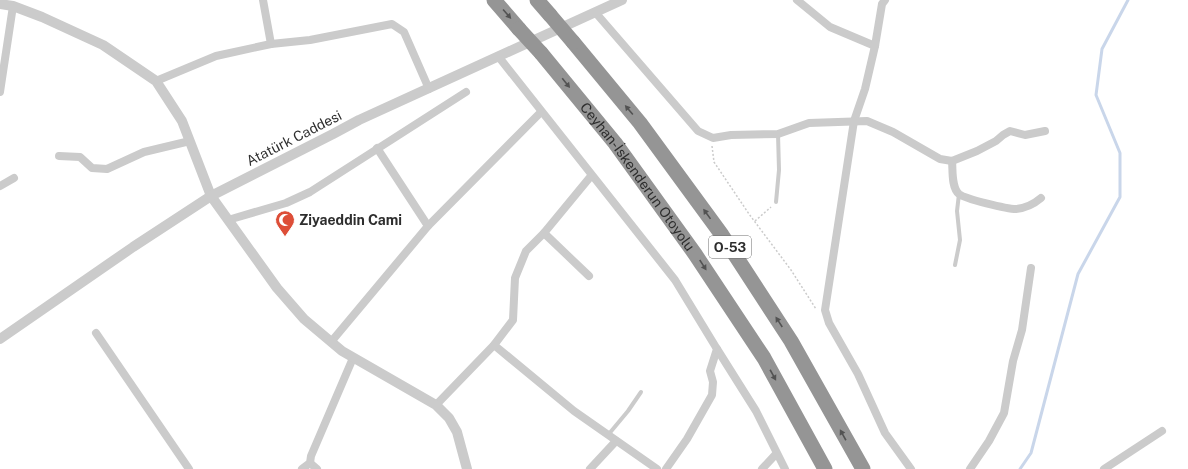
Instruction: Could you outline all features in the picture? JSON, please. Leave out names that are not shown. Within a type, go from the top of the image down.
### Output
[{"type":"highway","name":"Ceyhan-İskenderun Otoyolu","points":[[494,0],[541,53],[615,143],[696,254],[764,358],[825,469]]},
{"type":"highway","name":"O-53","points":[[537,0],[640,123],[722,235],[791,341],[863,469]]},
{"type":"street","points":[[263,0],[271,44]]},
{"type":"street","name":"Atatürk Caddesi","points":[[0,339],[133,247],[211,196],[359,120],[622,0]]},
{"type":"street","points":[[796,0],[830,27],[875,46]]},
{"type":"street","points":[[885,0],[882,4],[875,46],[865,89],[854,121],[825,310],[828,323],[858,374],[885,433],[911,469]]},
{"type":"street","points":[[0,4],[13,6],[42,17],[103,46],[156,81],[182,121],[211,196],[277,288],[304,319],[342,351],[436,406],[449,418],[457,432],[467,469]]},
{"type":"street","points":[[0,92],[13,6]]},
{"type":"street","points":[[595,12],[698,131],[713,138],[731,135],[778,134],[809,123],[867,121],[893,132],[940,159],[952,161],[977,151],[996,141],[1010,131],[1025,134],[1046,131]]},
{"type":"street","points":[[156,81],[216,56],[271,44],[310,40],[392,24],[404,32],[429,89]]},
{"type":"street","points":[[498,56],[675,280],[756,411],[776,454],[785,469]]},
{"type":"street","points":[[228,220],[286,203],[310,192],[466,92]]},
{"type":"street","points":[[331,342],[428,226],[542,112]]},
{"type":"street","points":[[59,156],[80,157],[92,168],[107,169],[144,152],[190,141]]},
{"type":"street","points":[[378,148],[428,226]]},
{"type":"street","points":[[952,161],[954,186],[959,194],[973,200],[1015,209],[1034,204],[1041,198]]},
{"type":"street","points":[[436,406],[494,345],[513,320],[515,278],[526,251],[544,233],[592,176]]},
{"type":"street","points":[[0,186],[14,178]]},
{"type":"street","points":[[544,233],[589,276]]},
{"type":"street","points":[[970,469],[989,442],[1004,413],[1013,361],[1022,330],[1030,268]]},
{"type":"street","points":[[96,332],[189,469]]},
{"type":"street","points":[[494,345],[574,412],[652,468]]},
{"type":"street","points":[[666,469],[687,439],[712,394],[714,382],[710,371],[717,349]]},
{"type":"street","points":[[302,469],[310,463],[311,456],[353,358]]},
{"type":"street","points":[[1104,469],[1162,431]]},
{"type":"street","points":[[590,469],[616,441]]},
{"type":"street","points":[[762,469],[776,454]]},
{"type":"street","points":[[310,463],[317,469]]},
{"type":"lane","points":[[776,202],[779,170],[778,134]]},
{"type":"lane","points":[[955,265],[960,240],[957,211],[959,194]]},
{"type":"lane","points":[[608,435],[628,411],[641,392]]},
{"type":"path","points":[[713,138],[712,147],[714,162],[817,311],[828,323]]},
{"type":"path","points":[[754,221],[776,202]]},
{"type":"waterway","points":[[1020,469],[1031,453],[1078,274],[1120,197],[1120,153],[1096,95],[1102,49],[1128,0]]},
{"type":"place","name":"Ziyaeddin Cami","points":[[285,237]]}]
